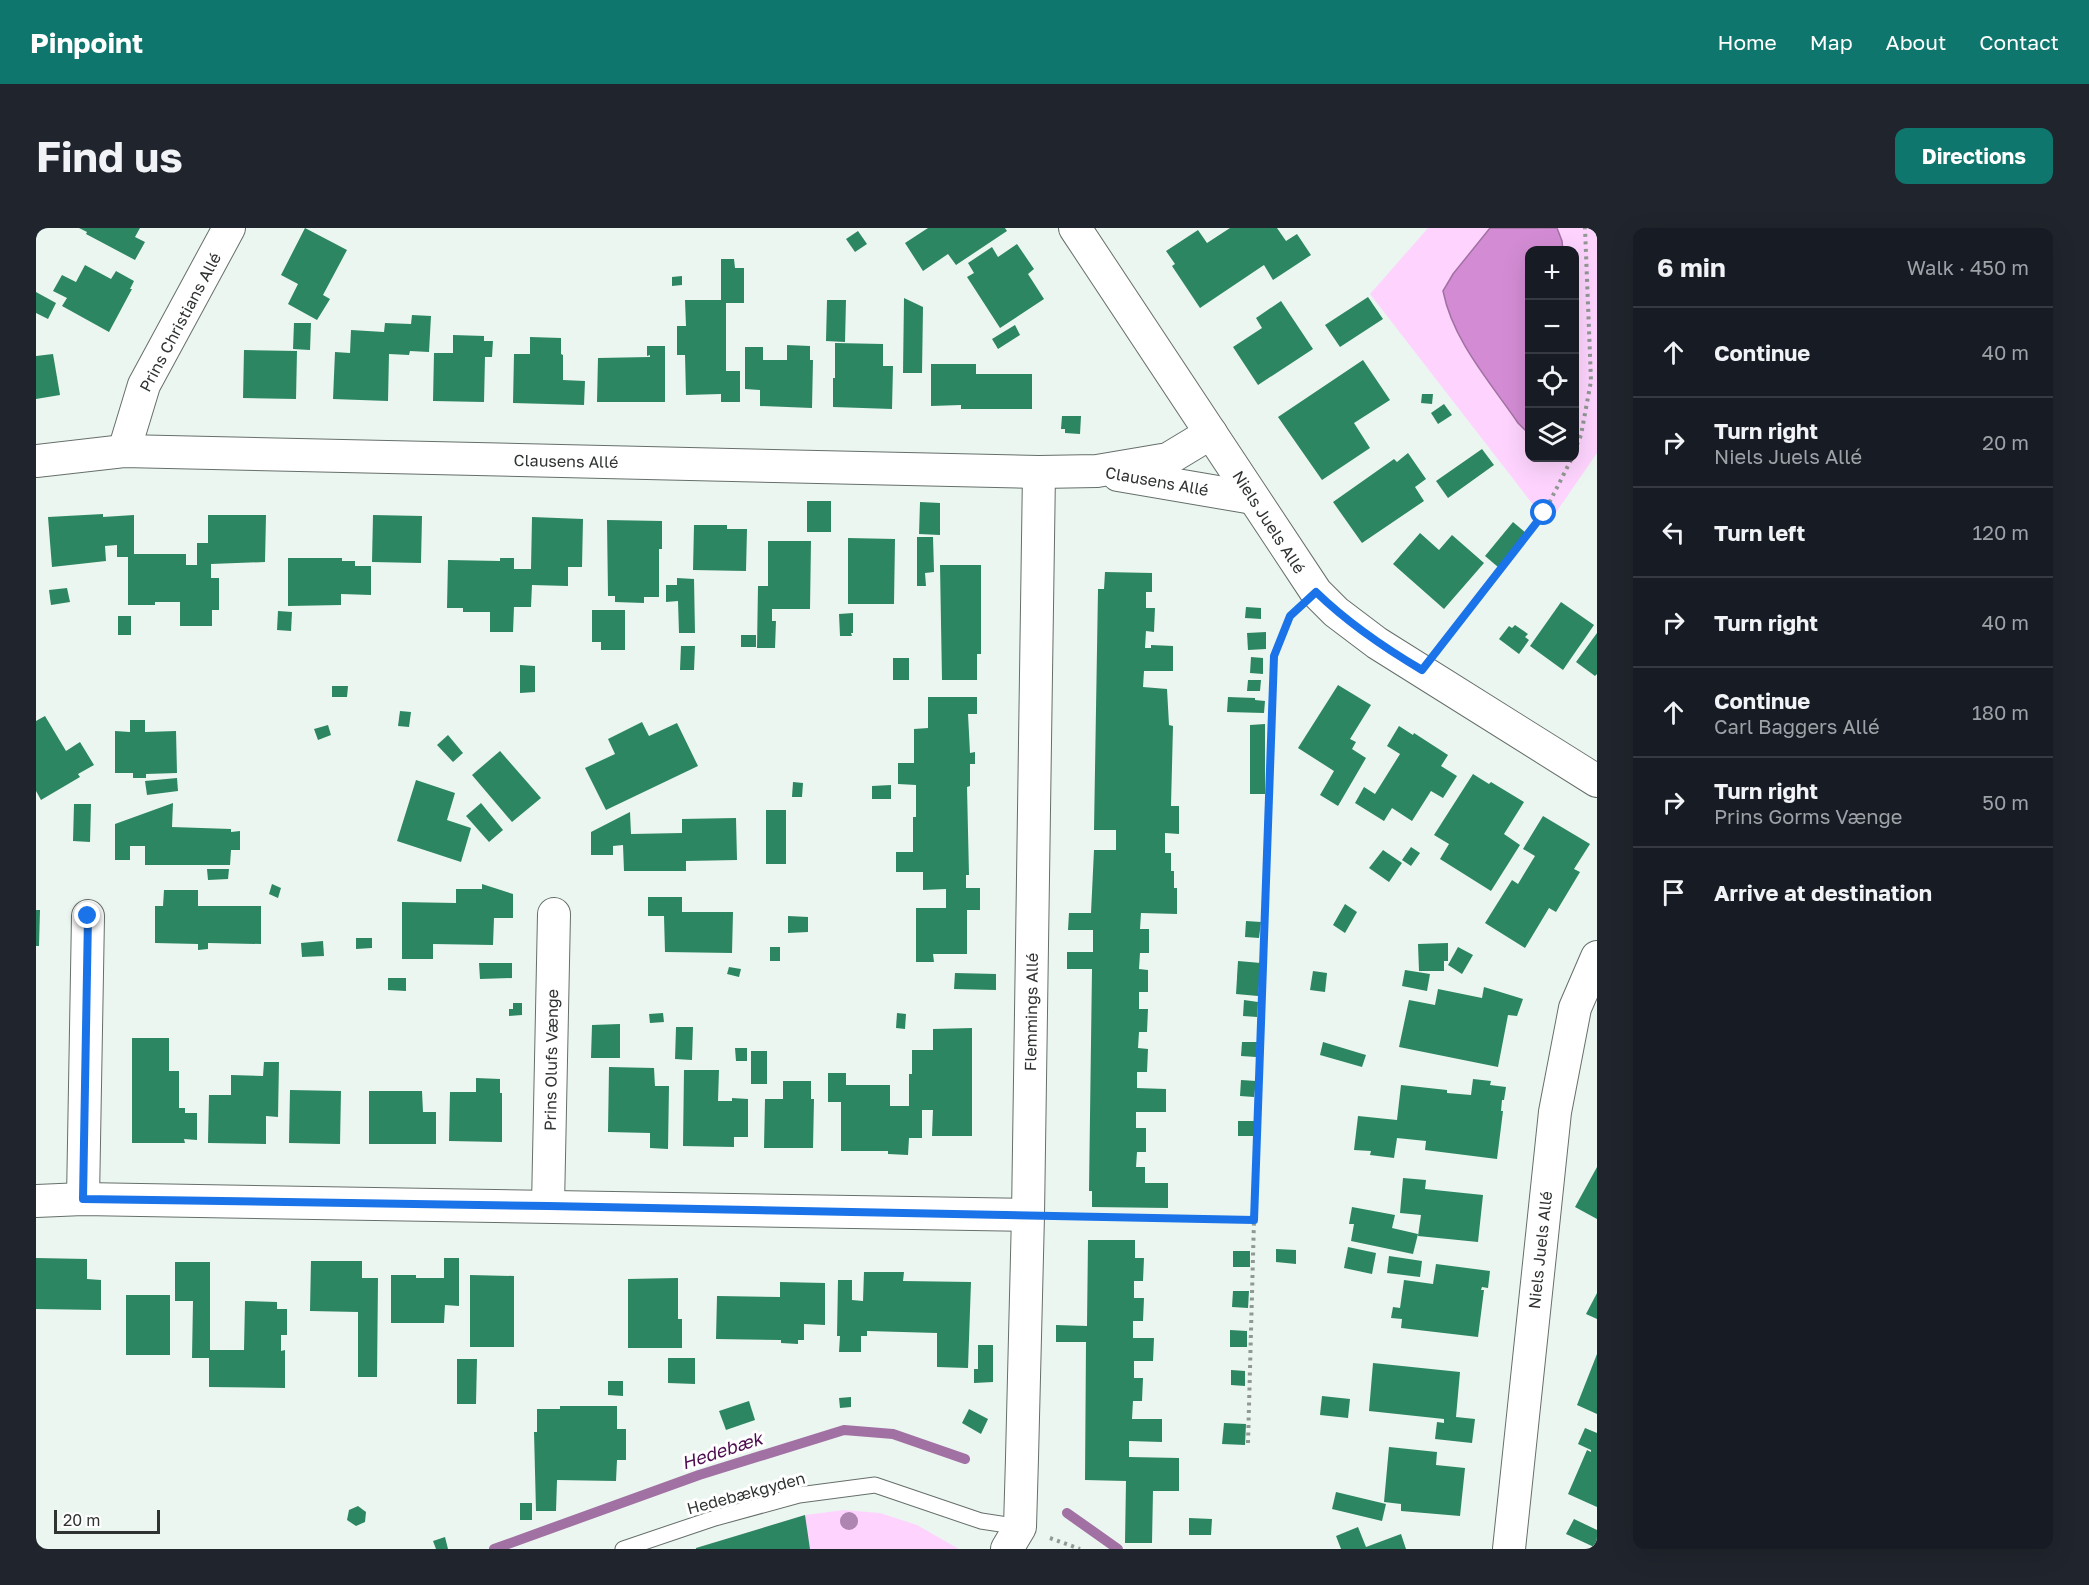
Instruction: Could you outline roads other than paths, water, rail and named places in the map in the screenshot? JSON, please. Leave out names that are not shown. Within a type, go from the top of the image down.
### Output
[{"type":"street","name":"Prins Christians Allé","points":[[124,451],[144,385],[229,228]]},
{"type":"street","name":"Niels Juels Allé","points":[[1076,228],[1316,592],[1336,612],[1377,643],[1597,781]]},
{"type":"street","name":"Clausens Allé","points":[[36,461],[124,451],[1039,472],[1097,471],[1168,459],[1211,433]]},
{"type":"street","name":"Clausens Allé","points":[[1097,471],[1252,498]]},
{"type":"street","name":"Flemmings Allé","points":[[1013,1538],[1028,1215],[1039,472]]},
{"type":"street","name":"Prins Olufs Vænge","points":[[548,1206],[554,914]]},
{"type":"street","points":[[83,1199],[88,916]]},
{"type":"street","name":"Niels Juels Allé","points":[[1509,1549],[1555,1112],[1575,1008],[1597,957]]},
{"type":"street","points":[[36,1201],[83,1199],[1028,1215]]},
{"type":"lane","name":"Hedebækgyden","points":[[623,1549],[715,1518],[799,1495],[875,1485],[981,1521],[1013,1538]]},
{"type":"waterway","name":"Hedebæk","points":[[494,1549],[699,1475],[844,1430],[893,1434],[965,1459]]},
{"type":"waterway","name":"Hedebæk","points":[[1067,1513],[1118,1549]]}]
